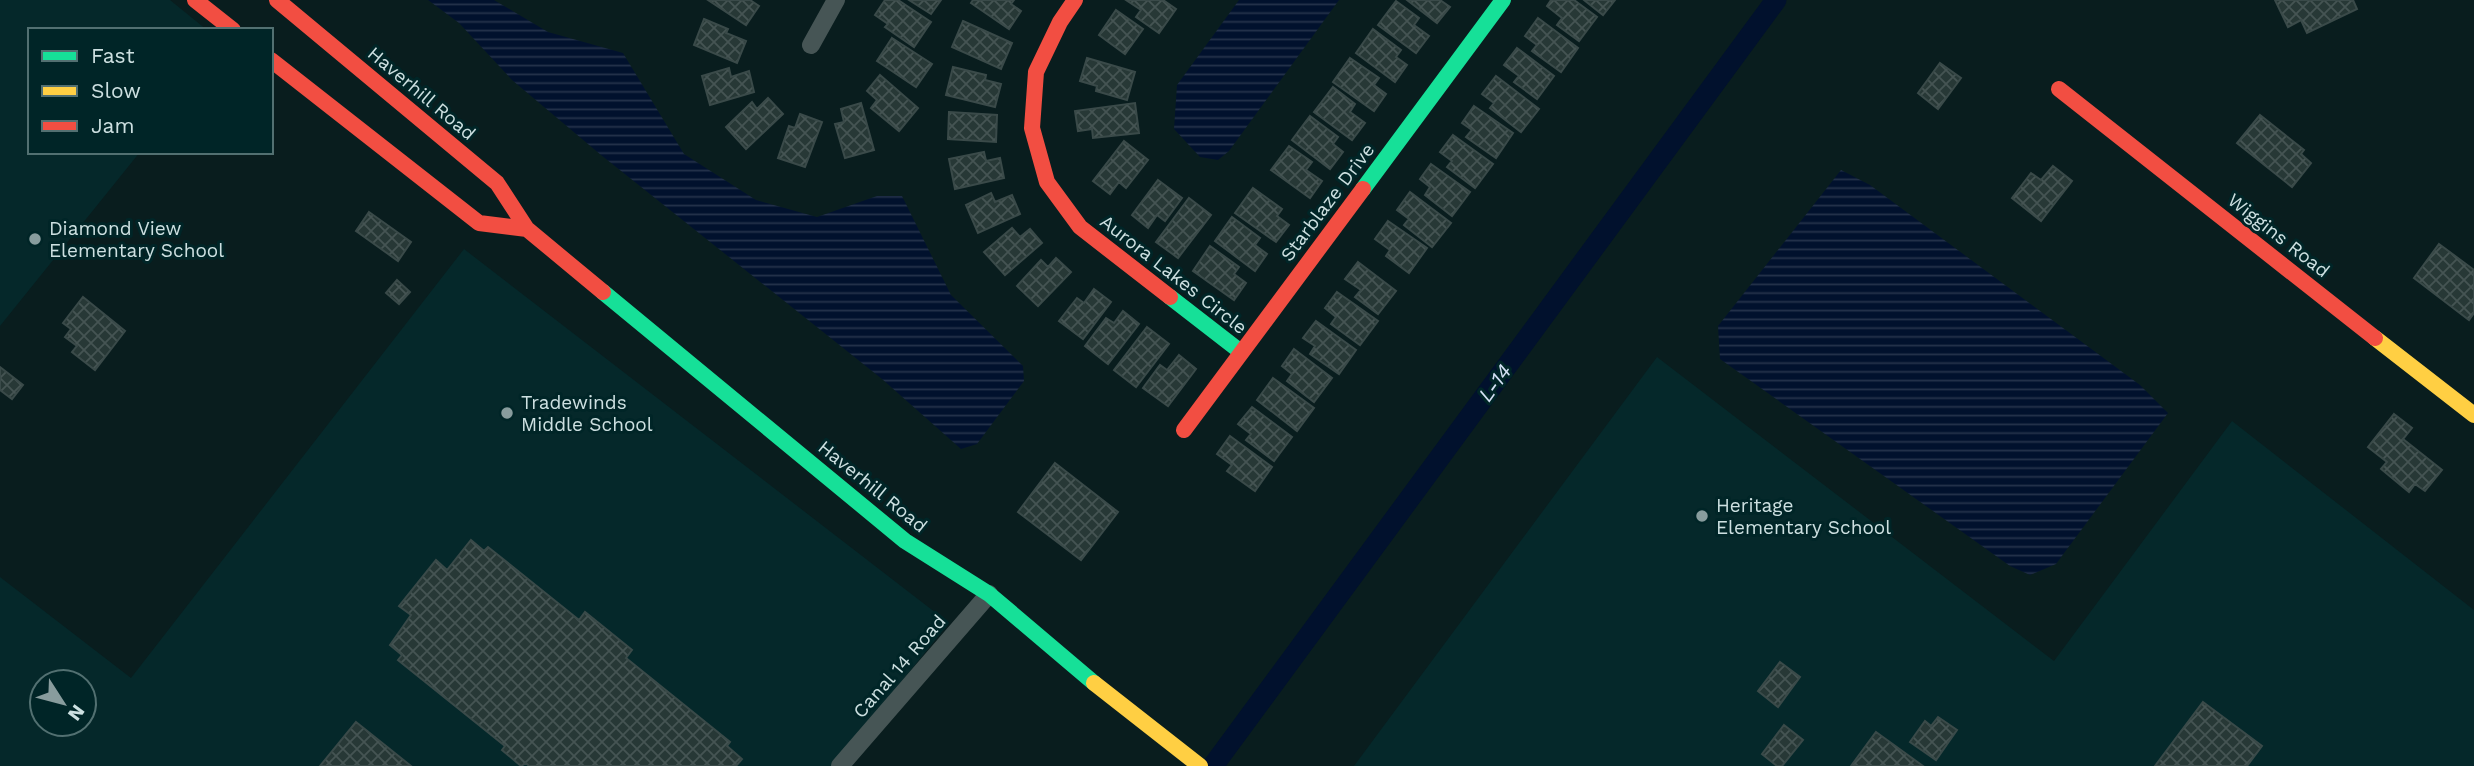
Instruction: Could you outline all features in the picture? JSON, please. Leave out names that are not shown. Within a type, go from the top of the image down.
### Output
[{"type":"street","points":[[195,0],[230,28]]},
{"type":"street","name":"Haverhill Road","points":[[277,0],[497,183],[527,229],[905,541],[989,594],[1090,680],[1200,766]]},
{"type":"street","points":[[811,45],[836,0]]},
{"type":"street","name":"Aurora Lakes Circle","points":[[1075,0],[1060,22],[1037,72],[1032,128],[1047,182],[1080,227],[1241,352]]},
{"type":"street","name":"Starblaze Drive","points":[[1184,430],[1503,0]]},
{"type":"street","points":[[273,62],[479,223],[527,229]]},
{"type":"street","name":"Wiggins Road","points":[[2059,89],[2474,415]]},
{"type":"street","name":"Canal 14 Road","points":[[840,766],[989,594]]},
{"type":"shaded area","name":"Diamond View Elementary School","points":[[0,0],[170,0],[205,28],[28,28],[28,154],[138,154],[0,326]]},
{"type":"shaded area","name":"Tradewinds Middle School","points":[[464,249],[949,623],[833,766],[0,766],[0,577],[131,678]]},
{"type":"shaded area","name":"Heritage Elementary School","points":[[1657,357],[2054,661],[2232,421],[2474,610],[2474,766],[1354,766]]},
{"type":"water","points":[[428,0],[494,0],[548,32],[623,53],[684,154],[756,200],[817,217],[877,196],[902,196],[951,295],[1023,366],[1024,381],[977,444],[961,449],[882,379],[601,155],[512,80],[459,23]]},
{"type":"water","points":[[1239,0],[1339,0],[1229,151],[1218,160],[1200,157],[1174,129],[1177,85]]},
{"type":"water","points":[[1841,170],[1870,185],[2140,385],[2168,413],[2056,564],[2030,575],[2010,566],[1720,359],[1718,326]]},
{"type":"building","points":[[708,0],[750,0],[759,6],[746,25]]},
{"type":"building","points":[[885,0],[898,0],[931,22],[914,47],[885,27],[888,24],[875,15]]},
{"type":"building","points":[[909,0],[941,0],[931,14]]},
{"type":"building","points":[[973,0],[1014,0],[1011,4],[1021,11],[1009,29],[971,3]]},
{"type":"building","points":[[1126,0],[1163,0],[1176,9],[1159,33],[1136,17],[1141,10]]},
{"type":"building","points":[[1407,0],[1440,0],[1450,7],[1437,23]]},
{"type":"building","points":[[1551,0],[1574,0],[1597,17],[1579,41],[1557,25],[1562,18],[1547,6]]},
{"type":"building","points":[[1584,0],[1615,0],[1603,15]]},
{"type":"building","points":[[2275,0],[2353,0],[2357,9],[2307,33],[2301,20],[2288,27]]},
{"type":"building","points":[[1396,1],[1419,18],[1414,25],[1429,36],[1416,53],[1378,25]]},
{"type":"building","points":[[1116,10],[1143,29],[1125,54],[1099,35]]},
{"type":"building","points":[[1538,18],[1578,48],[1561,72],[1532,51],[1537,45],[1525,36]]},
{"type":"building","points":[[704,19],[728,29],[726,33],[746,41],[737,63],[694,45]]},
{"type":"building","points":[[963,21],[1012,43],[1001,69],[952,47]]},
{"type":"building","points":[[1373,29],[1401,50],[1396,57],[1407,65],[1395,82],[1356,53]]},
{"type":"building","points":[[892,38],[932,64],[916,87],[877,61]]},
{"type":"building","points":[[1517,48],[1554,76],[1537,99],[1514,82],[1519,76],[1504,65]]},
{"type":"building","points":[[1087,58],[1135,72],[1127,100],[1096,91],[1097,86],[1080,81]]},
{"type":"building","points":[[1350,58],[1379,78],[1374,85],[1386,94],[1374,111],[1333,82]]},
{"type":"building","points":[[1940,63],[1961,78],[1938,109],[1918,93]]},
{"type":"building","points":[[953,67],[986,75],[985,80],[1001,84],[995,107],[946,95]]},
{"type":"building","points":[[729,68],[731,77],[749,71],[754,92],[710,105],[702,76]]},
{"type":"building","points":[[880,75],[918,108],[899,131],[871,108],[877,100],[867,91]]},
{"type":"building","points":[[1496,76],[1539,109],[1521,132],[1490,108],[1494,103],[1482,94]]},
{"type":"building","points":[[1333,87],[1355,104],[1350,112],[1365,123],[1352,140],[1314,112]]},
{"type":"building","points":[[768,98],[783,114],[746,149],[726,127],[752,102],[757,109]]},
{"type":"building","points":[[861,103],[874,150],[845,158],[835,124],[844,122],[841,109]]},
{"type":"building","points":[[1135,103],[1139,133],[1093,138],[1092,129],[1078,131],[1075,111]]},
{"type":"building","points":[[1474,106],[1513,133],[1496,158],[1466,137],[1472,130],[1462,123]]},
{"type":"building","points":[[949,112],[997,115],[996,142],[948,139]]},
{"type":"building","points":[[800,114],[822,122],[805,167],[778,158],[789,126],[795,128]]},
{"type":"building","points":[[2260,115],[2304,150],[2301,154],[2311,163],[2292,187],[2237,143]]},
{"type":"building","points":[[1310,116],[1338,137],[1333,144],[1343,152],[1330,169],[1292,140]]},
{"type":"building","points":[[1453,135],[1493,164],[1475,188],[1447,167],[1452,161],[1440,152]]},
{"type":"building","points":[[1124,141],[1148,160],[1126,188],[1119,182],[1110,194],[1093,181]]},
{"type":"building","points":[[1289,146],[1312,162],[1306,170],[1322,181],[1310,198],[1271,170]]},
{"type":"building","points":[[984,152],[986,161],[1000,158],[1004,178],[955,189],[949,159]]},
{"type":"building","points":[[1431,164],[1470,192],[1452,216],[1425,195],[1430,187],[1420,179]]},
{"type":"building","points":[[2053,166],[2072,181],[2041,221],[2012,198],[2031,173],[2041,180]]},
{"type":"building","points":[[1158,180],[1182,198],[1165,221],[1157,215],[1148,228],[1132,215]]},
{"type":"building","points":[[1253,188],[1282,209],[1277,216],[1289,225],[1276,242],[1235,213]]},
{"type":"building","points":[[1410,192],[1451,223],[1432,247],[1404,225],[1409,219],[1397,210]]},
{"type":"building","points":[[991,193],[995,202],[1012,195],[1020,214],[978,233],[966,205]]},
{"type":"building","points":[[1189,198],[1211,215],[1178,258],[1156,242]]},
{"type":"building","points":[[369,212],[411,242],[398,261],[356,231]]},
{"type":"building","points":[[1232,217],[1260,238],[1255,245],[1267,254],[1255,271],[1215,241]]},
{"type":"building","points":[[1388,221],[1427,248],[1409,273],[1386,256],[1390,250],[1375,239]]},
{"type":"building","points":[[1012,228],[1020,237],[1030,229],[1042,243],[1005,275],[984,252]]},
{"type":"building","points":[[2439,244],[2474,270],[2474,313],[2469,320],[2414,278]]},
{"type":"building","points":[[1210,246],[1239,267],[1234,274],[1246,283],[1234,300],[1193,271]]},
{"type":"building","points":[[1056,258],[1071,272],[1038,306],[1017,286],[1041,260],[1048,267]]},
{"type":"building","points":[[1358,262],[1396,291],[1378,314],[1355,297],[1361,290],[1345,279]]},
{"type":"building","points":[[397,280],[410,292],[399,304],[386,293]]},
{"type":"building","points":[[1094,289],[1111,302],[1083,339],[1059,321],[1077,298],[1084,303]]},
{"type":"building","points":[[1337,292],[1378,321],[1360,345],[1331,324],[1336,317],[1325,308]]},
{"type":"building","points":[[83,297],[125,331],[95,370],[72,352],[77,346],[65,337],[71,329],[63,323]]},
{"type":"building","points":[[1123,311],[1139,324],[1108,364],[1085,346],[1106,318],[1114,323]]},
{"type":"building","points":[[1316,321],[1356,350],[1339,374],[1310,354],[1315,346],[1303,338]]},
{"type":"building","points":[[1147,327],[1169,344],[1136,387],[1114,370]]},
{"type":"building","points":[[1294,349],[1332,378],[1314,402],[1287,381],[1292,374],[1282,366]]},
{"type":"building","points":[[1179,355],[1196,369],[1168,406],[1143,388],[1160,365],[1167,370]]},
{"type":"building","points":[[0,367],[23,385],[12,399],[0,390]]},
{"type":"building","points":[[1273,378],[1314,408],[1297,431],[1257,400]]},
{"type":"building","points":[[1252,407],[1292,437],[1274,461],[1246,440],[1251,434],[1238,424]]},
{"type":"building","points":[[2394,414],[2412,428],[2403,439],[2442,470],[2425,491],[2415,484],[2409,492],[2381,469],[2387,462],[2368,447]]},
{"type":"building","points":[[1230,436],[1272,467],[1255,491],[1227,471],[1232,465],[1217,454]]},
{"type":"building","points":[[1055,463],[1118,512],[1081,560],[1018,512]]},
{"type":"building","points":[[471,540],[484,551],[488,547],[579,620],[585,612],[632,650],[626,658],[730,742],[727,746],[742,759],[736,766],[529,766],[526,763],[521,766],[502,750],[505,746],[398,660],[402,655],[390,645],[411,615],[399,606],[436,560],[447,570]]},
{"type":"building","points":[[1780,662],[1800,677],[1778,707],[1758,691]]},
{"type":"building","points":[[2203,702],[2262,746],[2247,766],[2155,766]]},
{"type":"building","points":[[1938,717],[1957,730],[1936,760],[1910,742],[1925,721],[1931,726]]},
{"type":"building","points":[[356,722],[411,766],[320,766]]},
{"type":"building","points":[[1784,725],[1803,740],[1782,766],[1777,766],[1762,754]]},
{"type":"building","points":[[1876,732],[1923,766],[1851,766]]},
{"type":"waterway","name":"L-14","points":[[1213,766],[1776,0]]},
{"type":"traffic: fast","points":[[1363,189],[1503,0]]},
{"type":"traffic: fast","points":[[603,292],[905,541],[989,594],[1094,683]]},
{"type":"traffic: fast","points":[[1170,297],[1241,352]]},
{"type":"traffic: slow","points":[[2375,338],[2474,415]]},
{"type":"traffic: slow","points":[[1094,683],[1200,766]]},
{"type":"traffic: jam","points":[[195,0],[230,28]]},
{"type":"traffic: jam","points":[[277,0],[497,183],[527,229],[603,292]]},
{"type":"traffic: jam","points":[[1075,0],[1060,22],[1036,72],[1032,128],[1047,182],[1080,227],[1170,297]]},
{"type":"traffic: jam","points":[[273,62],[479,223],[527,229]]},
{"type":"traffic: jam","points":[[2059,89],[2375,338]]},
{"type":"traffic: jam","points":[[1184,430],[1363,189]]},
{"type":"place","name":"Diamond View Elementary School","points":[[35,239]]},
{"type":"place","name":"Tradewinds Middle School","points":[[507,413]]},
{"type":"place","name":"Heritage Elementary School","points":[[1702,516]]}]
